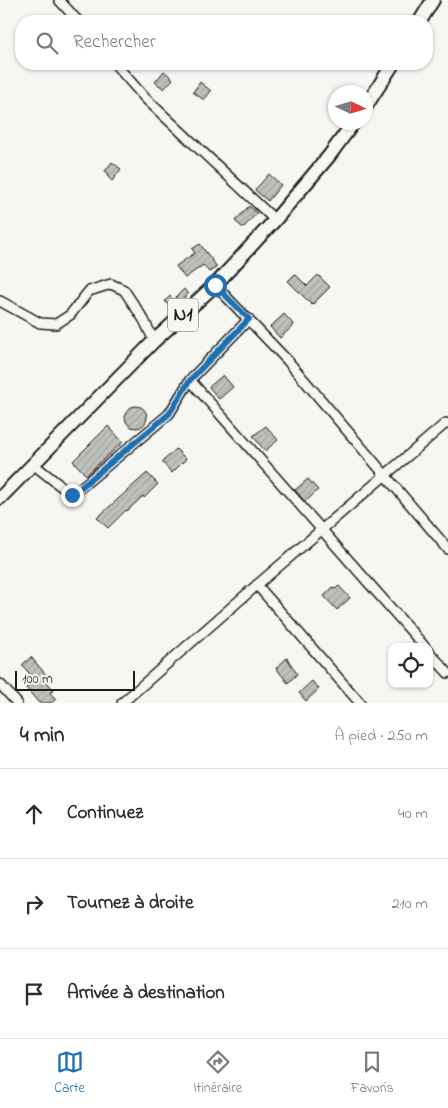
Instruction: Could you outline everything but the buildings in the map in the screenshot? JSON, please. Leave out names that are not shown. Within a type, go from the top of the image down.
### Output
[{"type":"highway","points":[[423,15],[432,0]]},
{"type":"highway","points":[[373,95],[389,70]]},
{"type":"highway","name":"N1","points":[[0,498],[154,341],[215,285],[275,220],[329,156],[348,130]]},
{"type":"street","points":[[59,0],[73,15]]},
{"type":"street","points":[[120,70],[145,98],[275,220]]},
{"type":"street","points":[[0,301],[40,323],[56,324],[70,315],[89,291],[111,284],[124,290],[144,320],[154,341]]},
{"type":"street","points":[[215,285],[287,360],[448,549]]},
{"type":"street","points":[[33,464],[72,495],[169,414],[190,380],[249,319]]},
{"type":"street","points":[[190,380],[422,643]]},
{"type":"street","points":[[122,703],[322,528],[446,423],[448,424]]},
{"type":"street","points":[[257,584],[360,703]]},
{"type":"street","points":[[433,656],[448,673]]},
{"type":"street","points":[[0,684],[17,703]]},
{"type":"route","points":[[72,495],[169,414],[190,380],[249,319],[215,285]]}]
